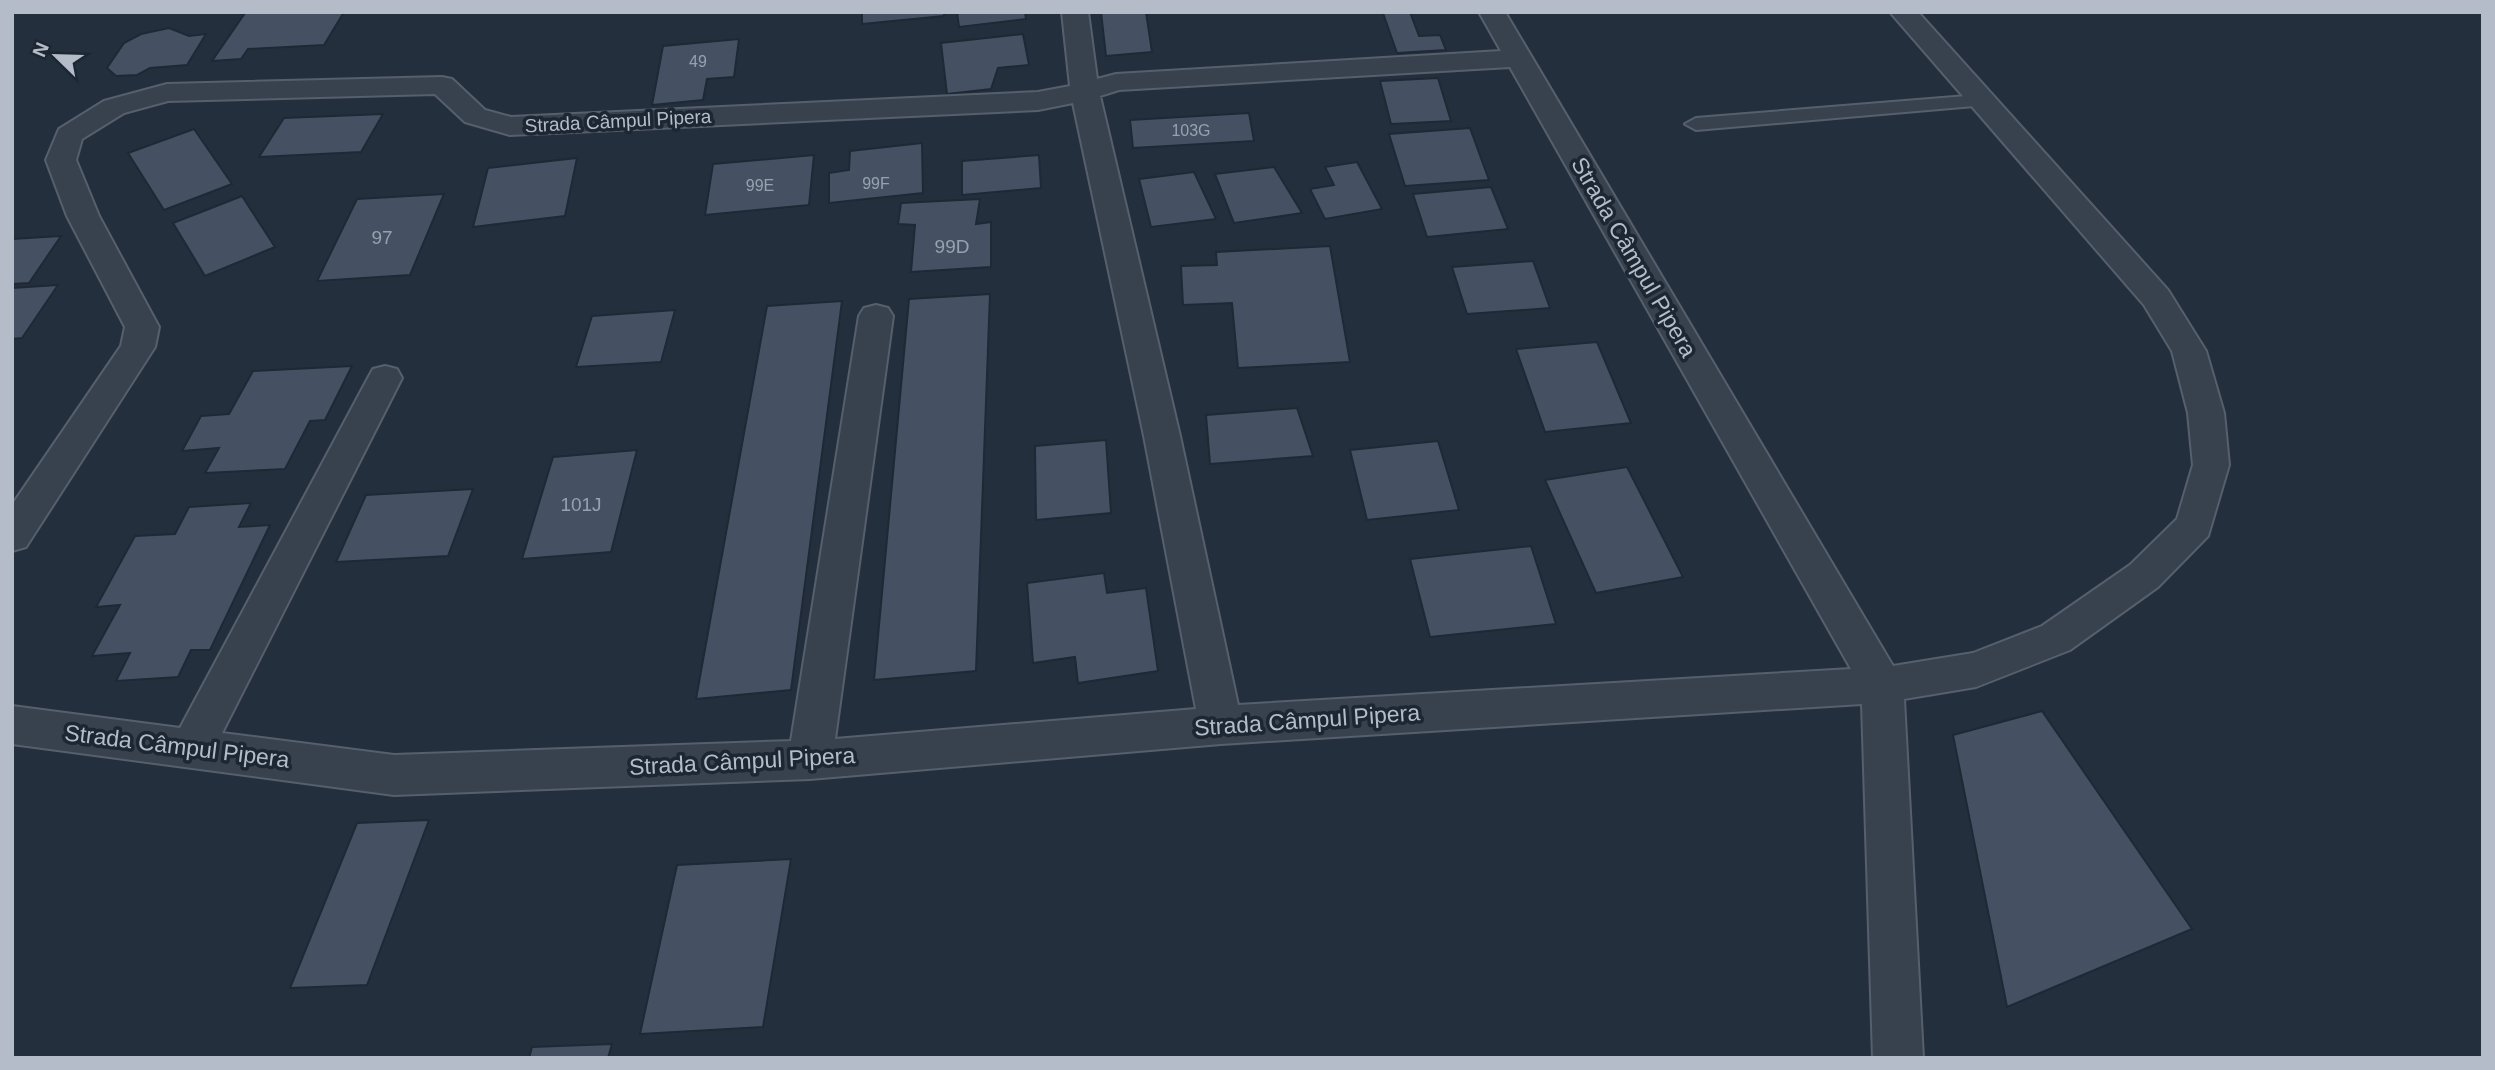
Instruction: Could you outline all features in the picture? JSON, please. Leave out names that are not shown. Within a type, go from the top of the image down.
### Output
[{"type":"street","points":[[1074,12],[1085,92],[1163,436],[1221,725]]},
{"type":"street","name":"Strada Câmpul Pipera","points":[[12,725],[394,775],[810,760],[1221,725],[1882,685],[1492,12]]},
{"type":"street","points":[[1898,1058],[1882,685],[1976,670],[2056,638],[2144,576],[2194,526],[2210,465],[2206,413],[2189,351],[2156,298],[1903,12]]},
{"type":"street","name":"Strada Câmpul Pipera","points":[[12,536],[138,347],[142,327],[83,216],[61,160],[69,135],[114,107],[167,93],[442,85],[475,116],[510,126],[1038,101],[1085,92],[1116,82],[1520,58]]},
{"type":"street","points":[[810,760],[876,316]]},
{"type":"street","points":[[192,748],[385,378]]},
{"type":"lane","points":[[1696,124],[1979,101]]},
{"type":"building","points":[[344,12],[324,45],[248,49],[241,59],[212,61],[245,13]]},
{"type":"building","points":[[862,12],[944,12],[944,16],[862,24]]},
{"type":"building","points":[[957,12],[1025,12],[1026,19],[959,27]]},
{"type":"building","points":[[1101,12],[1146,12],[1152,52],[1106,56]]},
{"type":"building","points":[[1410,12],[1419,36],[1440,35],[1446,50],[1397,53],[1383,13]]},
{"type":"building","points":[[169,28],[189,36],[206,34],[187,65],[150,68],[137,75],[116,76],[107,68],[124,43],[141,34]]},
{"type":"building","points":[[1023,34],[1029,65],[998,68],[991,89],[947,94],[941,43]]},
{"type":"building","points":[[739,39],[734,77],[707,79],[703,100],[652,105],[663,46]]},
{"type":"building","points":[[1438,78],[1451,121],[1391,124],[1380,81]]},
{"type":"building","points":[[1249,113],[1254,141],[1133,148],[1130,120]]},
{"type":"building","points":[[383,114],[361,152],[259,157],[284,118]]},
{"type":"building","points":[[1470,128],[1489,180],[1405,186],[1389,134]]},
{"type":"building","points":[[194,129],[232,184],[164,210],[128,153]]},
{"type":"building","points":[[922,143],[923,193],[829,203],[829,173],[849,170],[850,151]]},
{"type":"building","points":[[814,155],[809,205],[705,215],[713,164]]},
{"type":"building","points":[[1039,155],[1041,188],[962,195],[962,161]]},
{"type":"building","points":[[577,158],[565,216],[473,227],[488,168]]},
{"type":"building","points":[[1357,162],[1382,209],[1325,219],[1310,189],[1334,185],[1325,167]]},
{"type":"building","points":[[1274,167],[1302,213],[1234,223],[1215,174]]},
{"type":"building","points":[[1194,172],[1216,219],[1151,227],[1139,179]]},
{"type":"building","points":[[1491,187],[1508,229],[1427,237],[1413,194]]},
{"type":"building","points":[[444,194],[410,275],[317,281],[357,199]]},
{"type":"building","points":[[242,196],[275,247],[205,276],[173,223]]},
{"type":"building","points":[[980,199],[976,224],[991,222],[991,267],[911,272],[915,225],[898,224],[901,203]]},
{"type":"building","points":[[61,236],[29,283],[12,284],[12,239]]},
{"type":"building","points":[[1330,246],[1350,362],[1238,368],[1232,303],[1183,305],[1181,266],[1217,265],[1216,252]]},
{"type":"building","points":[[1533,261],[1550,308],[1467,314],[1452,267]]},
{"type":"building","points":[[58,285],[22,338],[12,339],[12,288]]},
{"type":"building","points":[[990,294],[976,671],[874,680],[909,299]]},
{"type":"building","points":[[842,301],[791,690],[696,699],[767,306]]},
{"type":"building","points":[[675,310],[661,362],[576,367],[592,316]]},
{"type":"building","points":[[1597,342],[1631,423],[1545,432],[1516,349]]},
{"type":"building","points":[[352,366],[325,420],[310,421],[285,469],[205,473],[219,448],[182,451],[201,416],[229,414],[253,371]]},
{"type":"building","points":[[1297,408],[1313,456],[1210,464],[1206,415]]},
{"type":"building","points":[[1106,440],[1111,513],[1036,520],[1035,446]]},
{"type":"building","points":[[1438,441],[1459,510],[1367,520],[1350,450]]},
{"type":"building","points":[[637,450],[611,552],[522,559],[553,457]]},
{"type":"building","points":[[1627,467],[1683,577],[1596,593],[1545,480]]},
{"type":"building","points":[[473,489],[448,556],[336,562],[366,495]]},
{"type":"building","points":[[251,503],[239,527],[270,525],[210,650],[191,650],[178,677],[116,681],[130,653],[92,656],[120,605],[96,607],[135,536],[175,534],[189,507]]},
{"type":"building","points":[[1531,546],[1556,624],[1430,637],[1410,559]]},
{"type":"building","points":[[1104,573],[1107,593],[1146,588],[1158,671],[1078,683],[1075,657],[1033,663],[1027,583]]},
{"type":"building","points":[[2042,711],[2192,929],[2007,1007],[1953,735]]},
{"type":"building","points":[[429,820],[367,985],[290,988],[357,823]]},
{"type":"building","points":[[791,859],[763,1027],[640,1034],[677,865]]},
{"type":"building","points":[[612,1044],[608,1058],[529,1058],[532,1047]]}]
